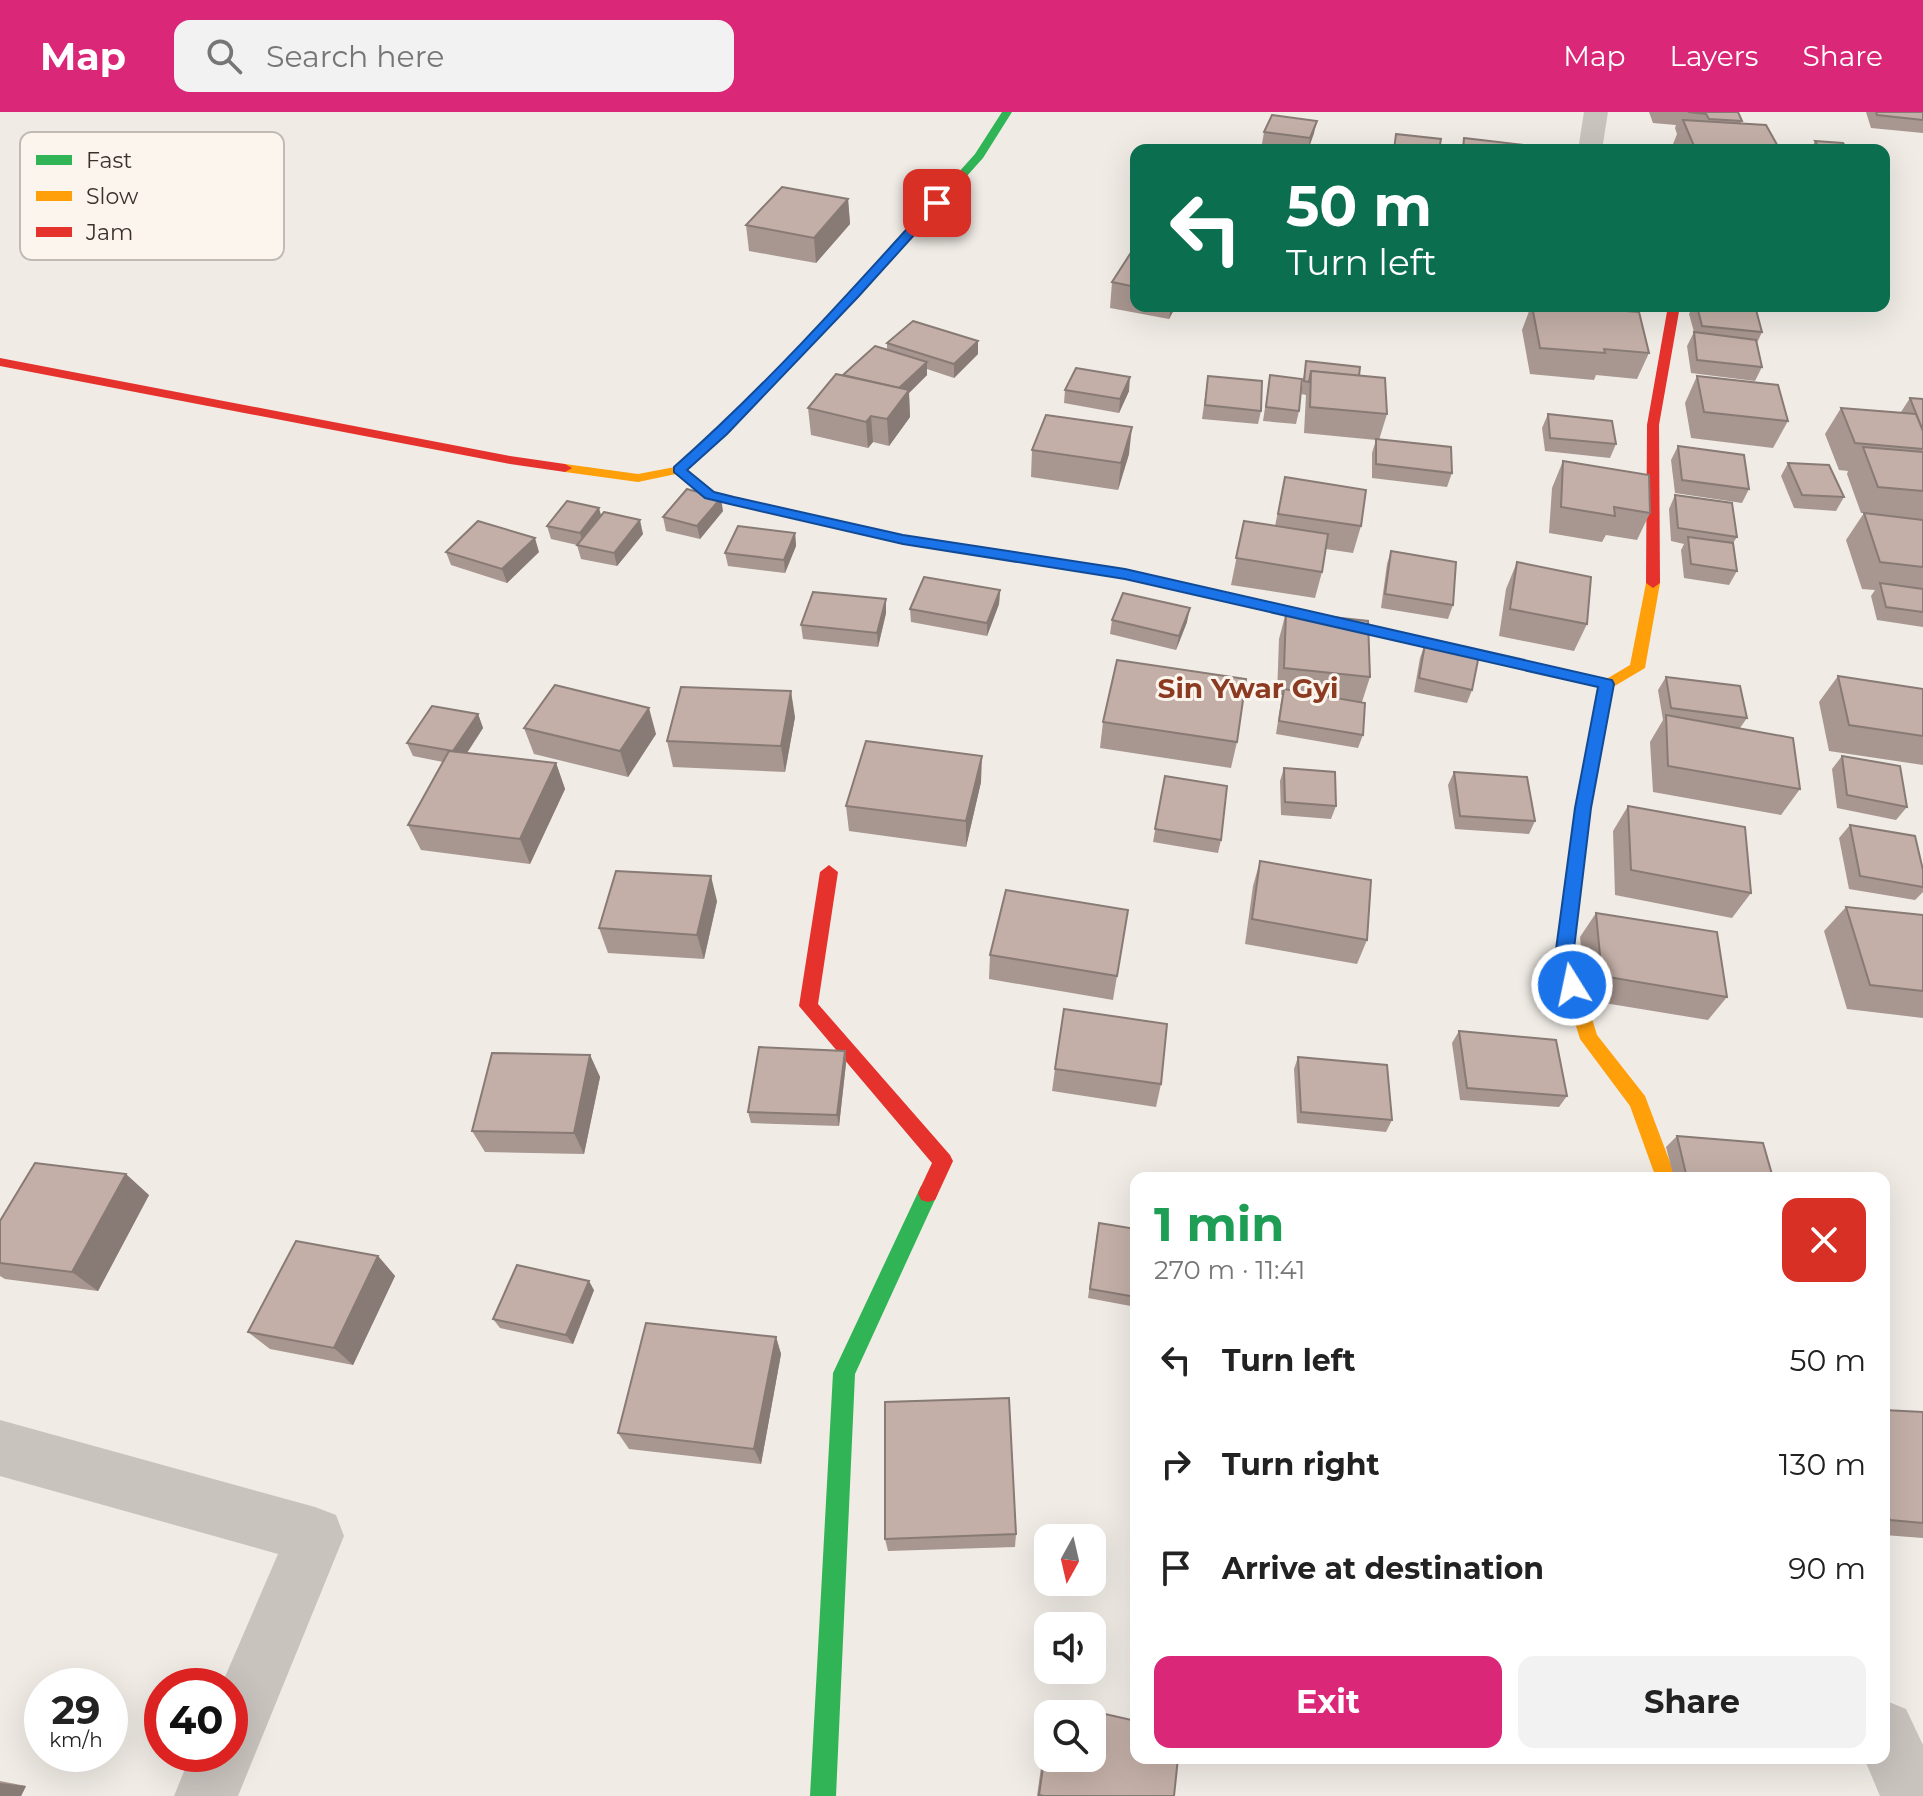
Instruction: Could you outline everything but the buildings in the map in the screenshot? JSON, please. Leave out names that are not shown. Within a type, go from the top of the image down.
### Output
[{"type":"street","points":[[0,362],[510,460],[638,478],[679,470],[723,431],[854,295],[979,156],[1007,112]]},
{"type":"street","points":[[1591,144],[1596,112]]},
{"type":"street","points":[[679,470],[710,495],[724,499],[903,540],[1125,574],[1606,684],[1637,668],[1653,593],[1653,425],[1673,312]]},
{"type":"street","points":[[1606,684],[1583,808],[1564,957],[1589,1039],[1638,1102],[1664,1172]]},
{"type":"street","points":[[823,1796],[844,1373],[943,1161],[808,1006],[829,872]]},
{"type":"street","points":[[0,1448],[315,1536],[248,1695]]},
{"type":"street","points":[[1890,1744],[1913,1796]]},
{"type":"street","points":[[206,1796],[216,1772]]},
{"type":"traffic: fast","points":[[886,260],[979,156],[1007,112]]},
{"type":"traffic: fast","points":[[981,552],[1125,574],[1606,684]]},
{"type":"traffic: fast","points":[[823,1796],[844,1373],[928,1193]]},
{"type":"traffic: slow","points":[[565,468],[638,478],[679,470],[723,431],[886,260]]},
{"type":"traffic: slow","points":[[679,470],[710,495],[903,540],[981,552]]},
{"type":"traffic: slow","points":[[1653,583],[1637,668],[1606,684],[1583,808],[1564,957],[1589,1039],[1638,1102],[1664,1172]]},
{"type":"traffic: jam","points":[[1653,583],[1653,425],[1673,312]]},
{"type":"traffic: jam","points":[[0,362],[565,468]]},
{"type":"traffic: jam","points":[[829,872],[808,1006],[943,1161],[928,1193]]},
{"type":"district","name":"Sin Ywar Gyi","points":[[1248,688]]},
{"type":"route","points":[[937,203],[854,295],[723,431],[699,449],[679,470],[710,495],[734,501],[903,540],[1125,574],[1606,684],[1583,808],[1564,957],[1572,985]]}]
